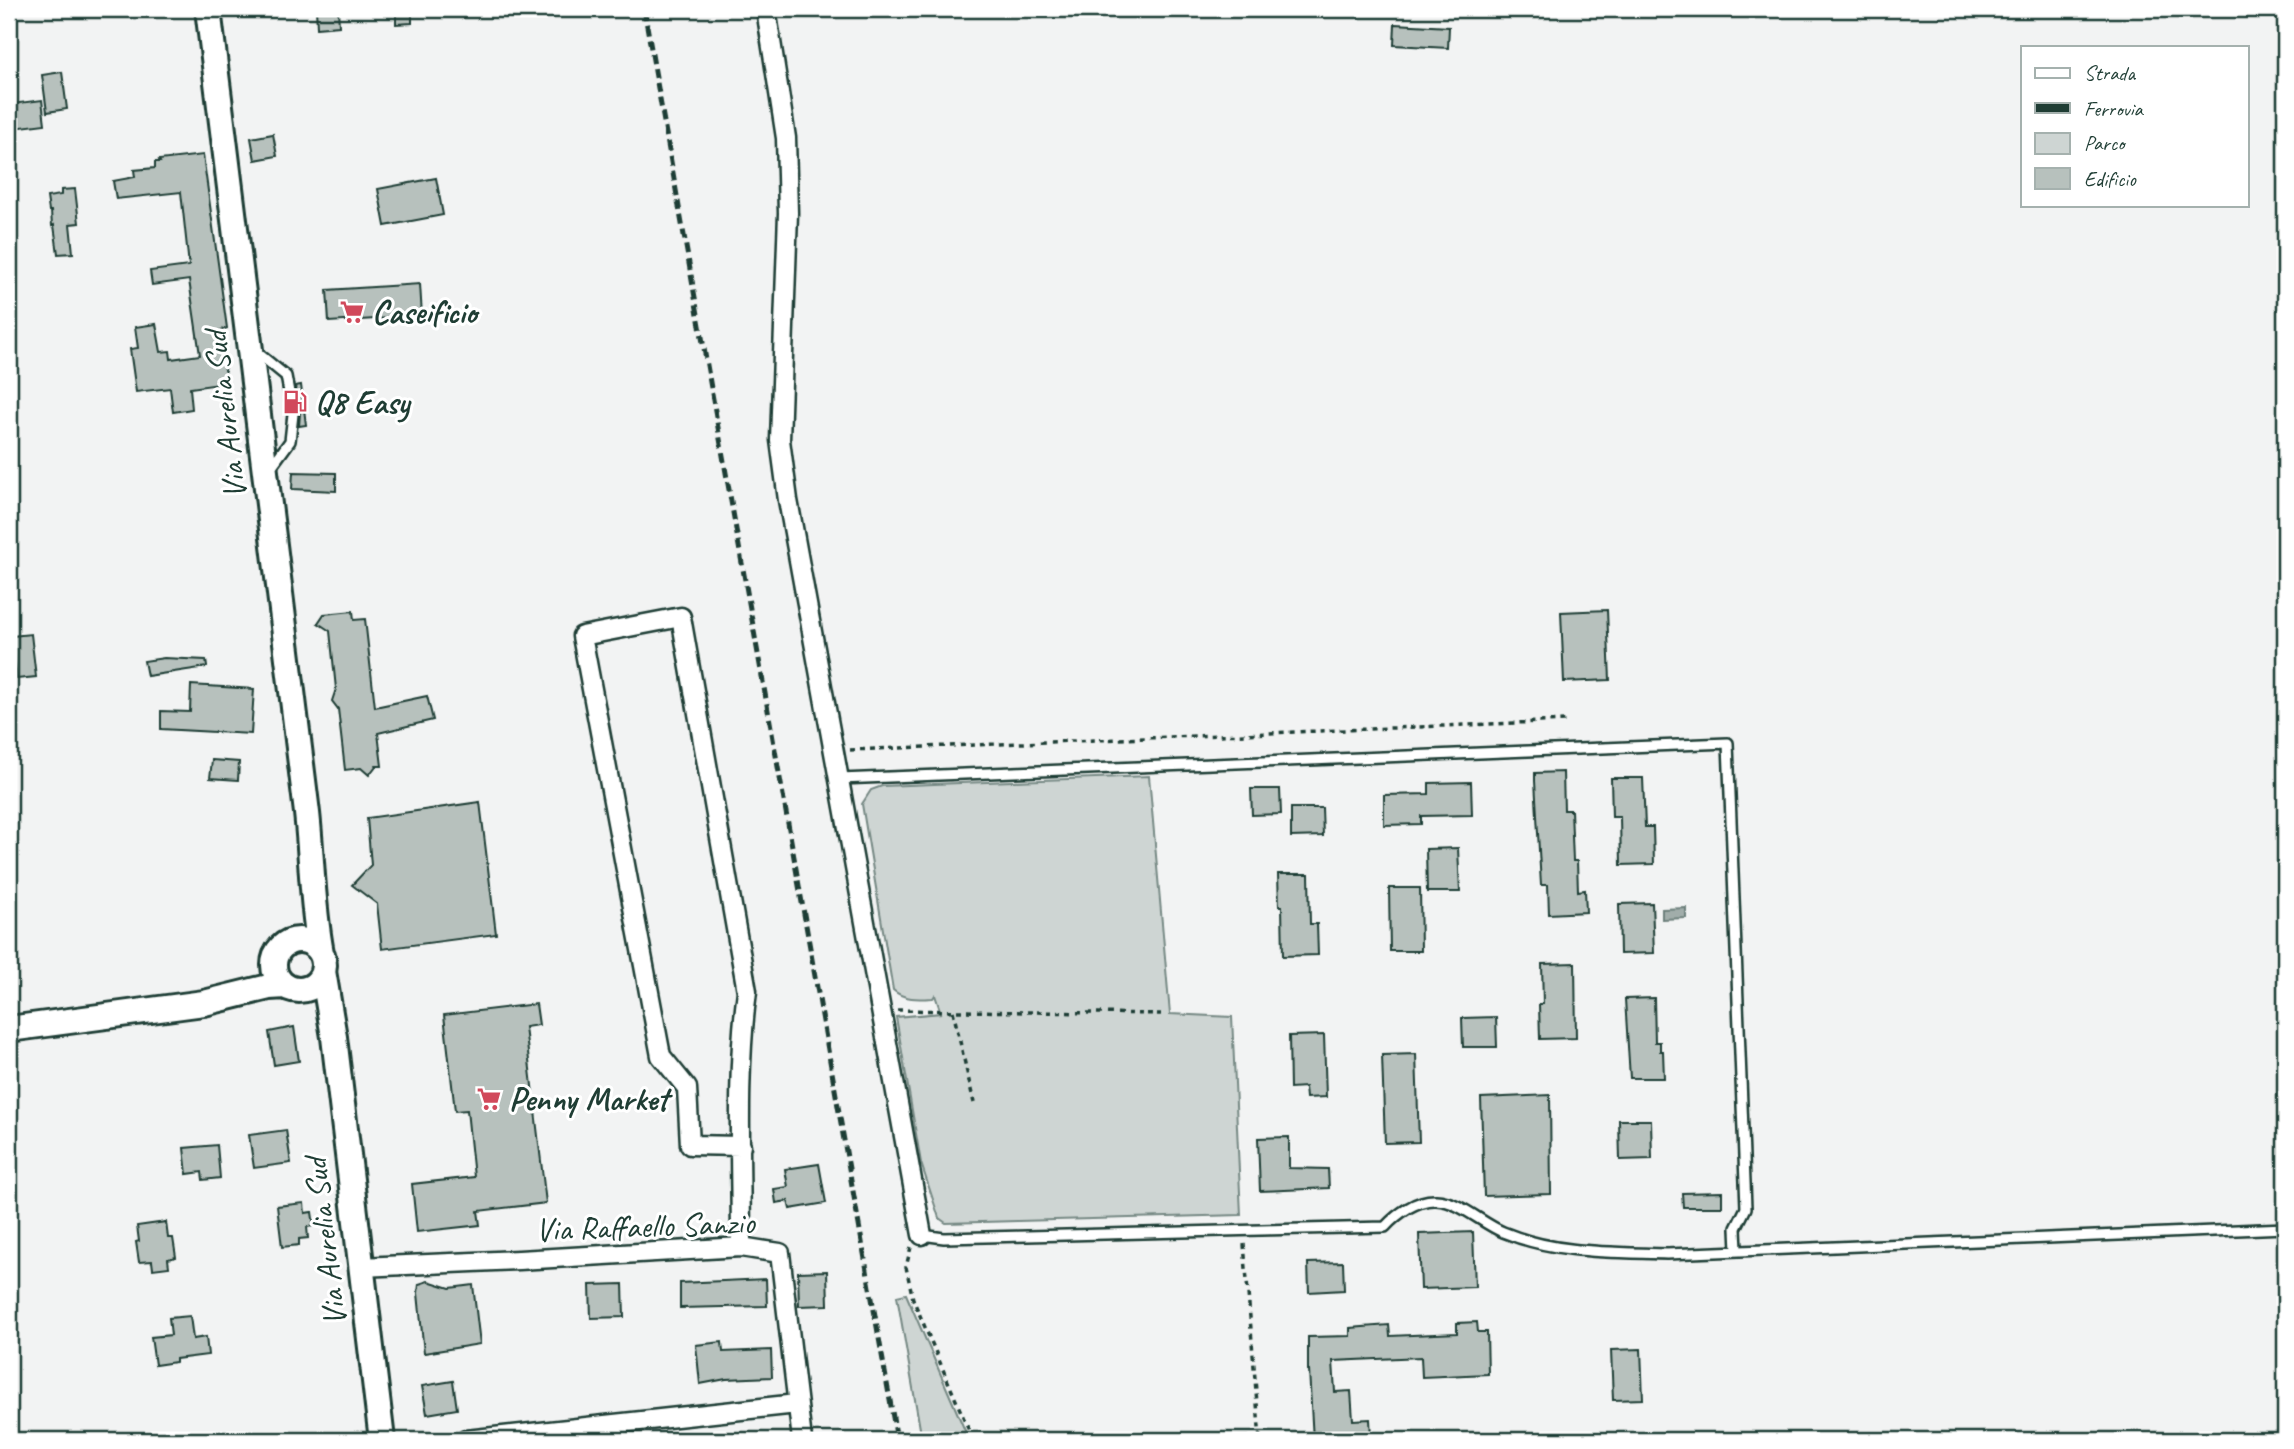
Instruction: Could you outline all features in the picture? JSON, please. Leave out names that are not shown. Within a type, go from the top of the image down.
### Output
[{"type":"main road","name":"Via Aurelia Sud","points":[[208,9],[307,813],[313,865],[314,916],[334,1037],[382,1440]]},
{"type":"main road","name":"Via Aurelia Sud","points":[[307,813],[299,916],[282,949],[275,973],[325,1017],[334,1037]]},
{"type":"main road","points":[[9,1029],[204,1003],[269,987],[310,988],[320,978],[322,962],[317,947],[304,940],[282,949],[250,981],[204,1003]]},
{"type":"street","points":[[766,9],[786,138],[788,214],[780,440],[788,500],[922,1236]]},
{"type":"street","points":[[741,1146],[690,1145],[687,1088],[661,1056],[582,636],[681,617],[747,991],[741,1039],[741,1146],[741,1247]]},
{"type":"street","name":"Via Raffaello Sanzio","points":[[361,1267],[519,1261],[741,1247],[780,1253],[802,1440]]},
{"type":"street","points":[[466,1440],[797,1404]]},
{"type":"lane","points":[[250,346],[286,376],[293,414],[290,441],[265,475]]},
{"type":"lane","points":[[840,779],[1728,743],[1746,1208],[1736,1228],[1737,1250]]},
{"type":"lane","points":[[922,1236],[944,1238],[1385,1227],[1410,1207],[1435,1199],[1453,1204],[1505,1233],[1579,1252],[1667,1254],[2285,1228]]},
{"type":"path","points":[[834,751],[1565,721]]},
{"type":"path","points":[[881,1010],[1161,1014]]},
{"type":"path","points":[[953,1011],[974,1103]]},
{"type":"path","points":[[1243,1231],[1260,1440]]},
{"type":"path","points":[[922,1236],[913,1243],[907,1258],[909,1284],[974,1440]]},
{"type":"green space","points":[[1149,776],[1170,1014],[1232,1017],[1241,1215],[946,1223],[939,1218],[921,1163],[896,1017],[941,1013],[935,995],[933,998],[912,998],[893,990],[862,804],[871,790],[882,786]]},
{"type":"green space","points":[[906,1294],[969,1440],[922,1440],[897,1296]]},
{"type":"green space","points":[[1248,1436],[1249,1440],[1127,1440]]},
{"type":"shaded area","points":[[1686,908],[1686,918],[1662,919],[1662,909]]},
{"type":"building","points":[[316,9],[338,9],[339,26],[317,28]]},
{"type":"building","points":[[396,9],[412,9],[412,23],[396,24]]},
{"type":"building","points":[[1395,24],[1449,27],[1448,48],[1394,45]]},
{"type":"building","points":[[62,72],[67,109],[47,112],[42,75]]},
{"type":"building","points":[[42,100],[45,124],[14,128],[11,104]]},
{"type":"building","points":[[273,134],[277,156],[255,160],[251,138]]},
{"type":"building","points":[[203,155],[227,328],[219,331],[227,383],[190,388],[192,409],[173,412],[170,388],[136,392],[130,349],[138,348],[135,327],[156,324],[161,352],[170,351],[171,359],[200,355],[189,280],[152,285],[150,271],[189,266],[181,192],[116,199],[113,181],[135,177],[134,170],[155,168],[155,162],[160,162],[159,160]]},
{"type":"building","points":[[436,178],[443,215],[385,226],[378,189]]},
{"type":"building","points":[[75,189],[79,223],[70,224],[73,253],[58,254],[47,197],[61,195],[61,190]]},
{"type":"building","points":[[420,284],[422,316],[329,322],[327,290]]},
{"type":"building","points":[[301,385],[306,425],[299,426],[300,413],[295,386]]},
{"type":"building","points":[[293,472],[336,473],[336,491],[292,489]]},
{"type":"building","points":[[1607,610],[1610,680],[1564,682],[1561,612]]},
{"type":"building","points":[[353,611],[354,620],[365,619],[375,707],[427,696],[433,720],[378,733],[382,766],[376,766],[369,775],[361,768],[345,770],[338,709],[332,701],[336,689],[330,631],[318,623],[324,614]]},
{"type":"building","points":[[31,634],[36,677],[17,679],[12,636]]},
{"type":"building","points":[[164,658],[206,660],[207,667],[147,676],[144,661]]},
{"type":"building","points":[[191,685],[254,689],[251,734],[161,729],[161,711],[190,712]]},
{"type":"building","points":[[212,760],[239,762],[238,780],[210,778]]},
{"type":"building","points":[[1563,772],[1564,810],[1571,810],[1573,861],[1577,861],[1578,891],[1585,890],[1586,912],[1549,914],[1548,885],[1541,885],[1535,773]]},
{"type":"building","points":[[1611,778],[1643,778],[1645,827],[1653,827],[1654,864],[1621,865],[1620,817],[1612,817]]},
{"type":"building","points":[[1471,782],[1472,815],[1421,816],[1421,824],[1384,825],[1384,795],[1429,794],[1429,783]]},
{"type":"building","points":[[1251,789],[1280,789],[1281,814],[1252,815]]},
{"type":"building","points":[[480,802],[496,934],[382,949],[377,904],[352,885],[371,865],[367,818]]},
{"type":"building","points":[[1291,808],[1322,808],[1323,836],[1291,837]]},
{"type":"building","points":[[1458,848],[1460,892],[1427,892],[1426,849]]},
{"type":"building","points":[[1278,874],[1309,874],[1310,924],[1317,924],[1318,955],[1283,956]]},
{"type":"building","points":[[1389,888],[1420,888],[1421,951],[1390,951]]},
{"type":"building","points":[[1652,903],[1654,953],[1620,954],[1619,904]]},
{"type":"building","points":[[1575,963],[1576,1038],[1540,1039],[1542,964]]},
{"type":"building","points":[[1654,998],[1655,1042],[1660,1042],[1660,1051],[1663,1051],[1664,1078],[1630,1078],[1625,999]]},
{"type":"building","points":[[536,1004],[539,1025],[525,1027],[546,1203],[478,1211],[480,1225],[417,1232],[412,1184],[474,1177],[467,1110],[455,1111],[444,1015]]},
{"type":"building","points":[[1496,1017],[1497,1047],[1463,1047],[1462,1018]]},
{"type":"building","points":[[294,1027],[299,1061],[274,1065],[269,1032]]},
{"type":"building","points":[[1324,1035],[1326,1097],[1306,1098],[1305,1087],[1290,1088],[1289,1036]]},
{"type":"building","points":[[1416,1054],[1419,1142],[1385,1143],[1382,1055]]},
{"type":"building","points":[[1550,1095],[1551,1194],[1484,1196],[1481,1098]]},
{"type":"building","points":[[1619,1120],[1651,1120],[1652,1159],[1620,1160]]},
{"type":"building","points":[[286,1130],[291,1163],[254,1168],[249,1135]]},
{"type":"building","points":[[1289,1137],[1289,1168],[1328,1169],[1329,1188],[1260,1191],[1258,1138]]},
{"type":"building","points":[[217,1145],[220,1178],[203,1180],[202,1172],[187,1174],[184,1148]]},
{"type":"building","points":[[819,1164],[826,1203],[790,1209],[788,1201],[776,1203],[774,1189],[788,1187],[785,1169]]},
{"type":"building","points":[[1722,1192],[1722,1207],[1683,1207],[1682,1193]]},
{"type":"building","points":[[304,1203],[305,1213],[312,1212],[314,1226],[307,1227],[308,1238],[299,1239],[299,1245],[282,1247],[277,1206]]},
{"type":"building","points":[[166,1222],[168,1238],[173,1238],[176,1257],[168,1259],[169,1267],[153,1269],[152,1261],[139,1262],[137,1226]]},
{"type":"building","points":[[1473,1232],[1475,1287],[1421,1289],[1419,1234]]},
{"type":"building","points":[[1343,1262],[1344,1290],[1309,1292],[1308,1263]]},
{"type":"building","points":[[827,1271],[828,1305],[799,1306],[798,1272]]},
{"type":"building","points":[[766,1279],[767,1306],[680,1308],[680,1283]]},
{"type":"building","points":[[428,1281],[450,1288],[473,1285],[480,1344],[424,1353],[418,1293],[419,1284]]},
{"type":"building","points":[[623,1284],[624,1317],[591,1318],[590,1285]]},
{"type":"building","points":[[190,1316],[193,1339],[206,1337],[208,1355],[155,1365],[151,1337],[171,1335],[169,1318]]},
{"type":"building","points":[[1477,1322],[1478,1332],[1487,1332],[1488,1374],[1422,1377],[1421,1357],[1333,1361],[1335,1392],[1351,1391],[1353,1420],[1370,1419],[1371,1437],[1313,1440],[1308,1337],[1350,1336],[1350,1328],[1389,1325],[1390,1336],[1457,1333],[1457,1323]]},
{"type":"building","points":[[722,1342],[723,1352],[771,1350],[772,1377],[726,1379],[700,1384],[696,1345]]},
{"type":"building","points":[[1641,1349],[1643,1399],[1613,1400],[1611,1350]]},
{"type":"building","points":[[453,1381],[457,1409],[427,1414],[422,1386]]},
{"type":"railway","points":[[644,9],[897,1440]]},
{"type":"place","name":"Caseificio","points":[[352,312]]},
{"type":"place","name":"Q8 Easy","points":[[295,402]]},
{"type":"place","name":"Penny Market","points":[[489,1099]]}]
